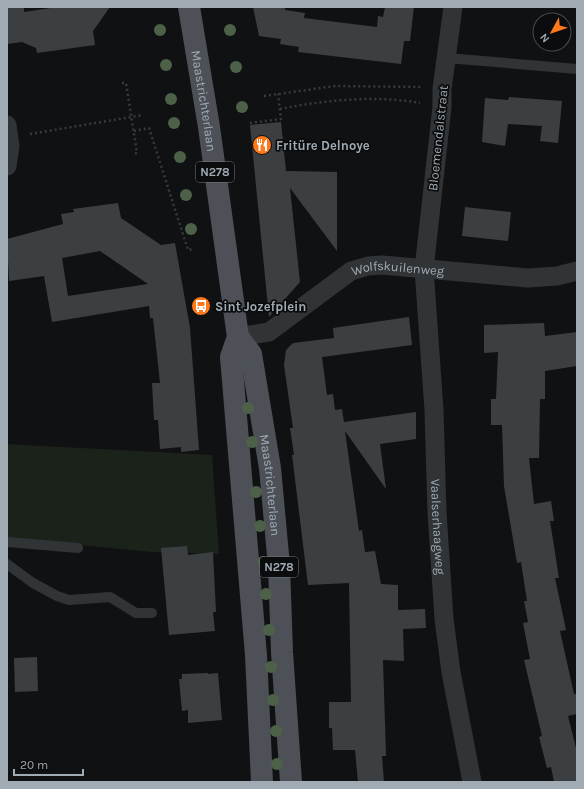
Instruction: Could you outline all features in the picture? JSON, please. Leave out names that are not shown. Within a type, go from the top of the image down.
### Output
[{"type":"main road","name":"Maastrichterlaan","points":[[189,7],[209,127],[238,337],[231,357],[231,365],[256,654],[262,782]]},
{"type":"main road","name":"Maastrichterlaan","points":[[238,337],[251,354],[270,468],[279,566],[282,652],[291,782]]},
{"type":"street","name":"Bloemendalstraat","points":[[424,269],[453,7]]},
{"type":"street","points":[[7,166],[10,156],[8,132]]},
{"type":"street","name":"Wolfskuilenweg","points":[[238,337],[268,332],[351,271],[368,266],[382,265],[528,278],[557,276],[577,271]]},
{"type":"street","name":"Vaalserhaagweg","points":[[424,269],[434,410],[437,512],[444,619],[451,672],[472,782]]},
{"type":"lane","points":[[447,58],[577,69]]},
{"type":"lane","points":[[7,542],[78,548]]},
{"type":"lane","points":[[7,564],[33,583],[57,596],[69,600],[110,597],[136,613],[152,613]]},
{"type":"path","points":[[122,84],[126,83],[132,117],[137,153],[134,154]]},
{"type":"path","points":[[264,96],[335,86],[425,87],[442,98]]},
{"type":"path","points":[[250,122],[281,119],[278,94]]},
{"type":"path","points":[[280,109],[325,102],[442,98]]},
{"type":"path","points":[[8,132],[143,116]]},
{"type":"path","points":[[134,131],[149,128],[188,250],[193,249]]},
{"type":"shaded area","points":[[7,444],[212,455],[219,554],[152,552],[7,538]]},
{"type":"building","points":[[7,7],[24,7],[24,12],[57,7],[110,7],[93,31],[95,45],[37,53],[36,48],[22,42],[7,44]]},
{"type":"building","points":[[253,7],[285,7],[285,10],[305,13],[304,18],[377,27],[378,16],[383,17],[385,7],[414,7],[410,41],[404,41],[401,64],[298,52],[299,47],[280,44],[281,39],[259,36]]},
{"type":"building","points":[[509,97],[562,101],[558,143],[540,141],[542,126],[508,124],[505,146],[482,142],[485,98],[508,100]]},
{"type":"building","points":[[281,122],[286,171],[337,172],[337,251],[290,188],[300,282],[269,317],[250,125]]},
{"type":"building","points":[[118,203],[121,218],[161,245],[175,243],[190,328],[199,450],[181,452],[181,447],[160,449],[158,420],[154,420],[152,383],[160,383],[153,318],[150,318],[149,306],[52,322],[44,276],[9,281],[7,239],[63,224],[61,214],[74,212],[73,209]],"holes":[[[100,251],[148,284],[68,296],[62,258]]]},
{"type":"building","points":[[465,207],[511,212],[508,241],[462,236]]},
{"type":"building","points":[[409,317],[412,345],[322,357],[327,395],[333,394],[335,410],[342,409],[344,422],[416,412],[416,439],[380,444],[386,489],[345,431],[359,531],[362,530],[365,552],[375,551],[381,584],[398,585],[398,610],[425,609],[426,628],[403,629],[404,661],[383,660],[386,756],[382,756],[384,782],[358,782],[355,750],[333,750],[332,728],[329,728],[329,702],[351,702],[349,583],[308,585],[292,455],[294,455],[290,428],[293,428],[284,365],[286,350],[293,343],[334,338],[333,328]]},
{"type":"building","points":[[544,323],[545,336],[577,332],[577,366],[545,371],[545,399],[540,399],[539,458],[529,458],[534,504],[551,501],[554,521],[550,521],[559,578],[555,578],[566,630],[560,631],[574,694],[577,694],[577,714],[568,716],[577,752],[577,782],[554,782],[551,767],[547,768],[539,737],[542,736],[524,660],[530,659],[523,623],[528,622],[524,601],[527,601],[521,562],[517,563],[504,486],[502,425],[491,425],[491,399],[496,399],[498,352],[484,353],[484,325]]},
{"type":"building","points":[[187,546],[188,555],[213,552],[216,612],[213,612],[215,631],[169,635],[161,548]]},
{"type":"building","points":[[37,657],[38,691],[15,692],[14,658]]},
{"type":"building","points":[[218,673],[222,720],[188,723],[188,710],[182,711],[179,679],[182,679],[182,674]]},
{"type":"place","name":"Fritüre Delnoye","points":[[262,145]]},
{"type":"place","name":"Sint Jozefplein","points":[[201,306]]}]
